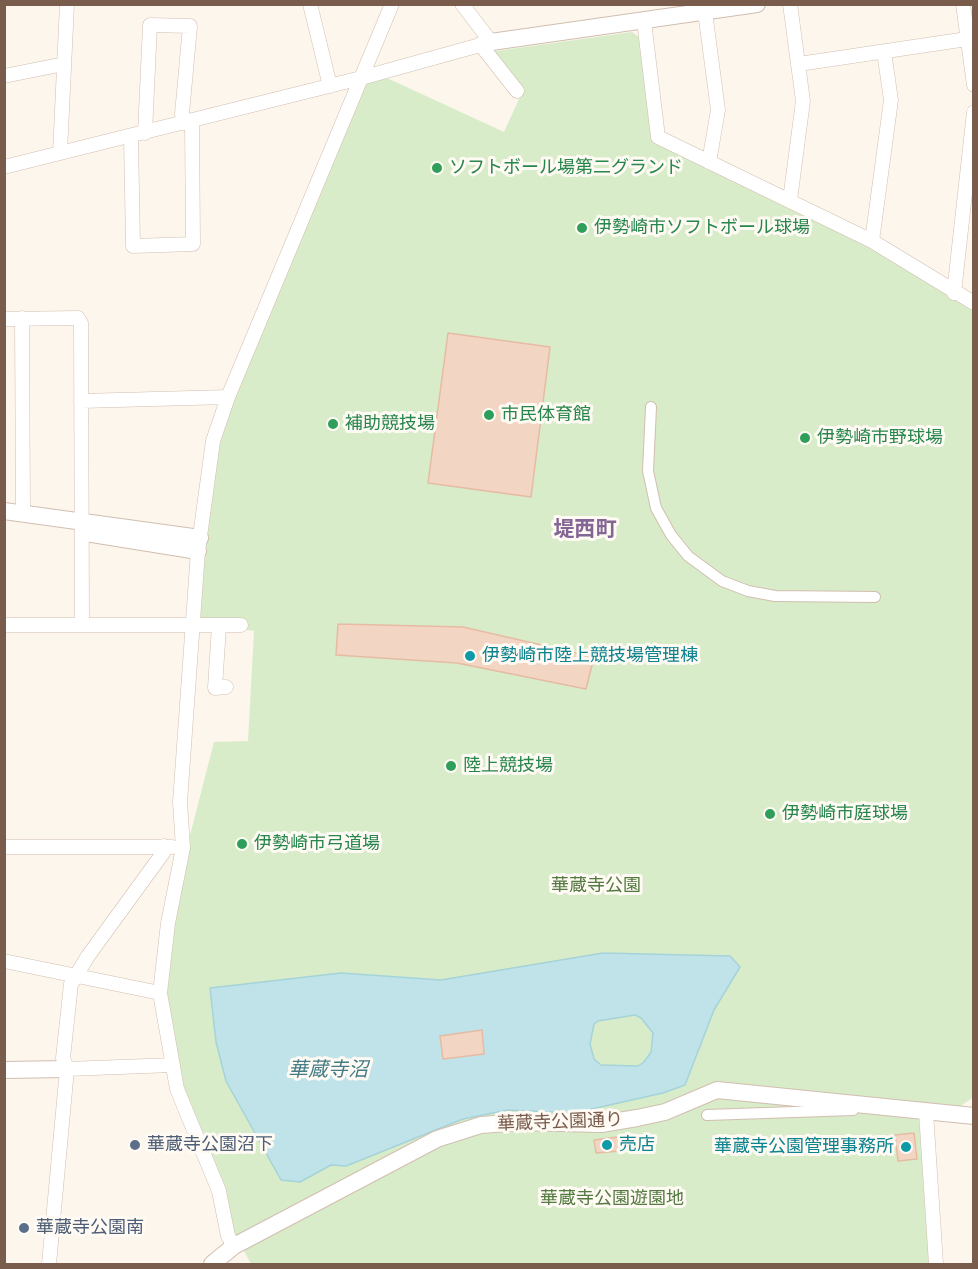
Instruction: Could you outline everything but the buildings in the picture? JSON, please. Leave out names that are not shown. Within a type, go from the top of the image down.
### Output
[{"type":"street","points":[[60,153],[67,4]]},
{"type":"street","points":[[309,4],[330,86]]},
{"type":"street","points":[[234,1246],[228,1236],[219,1191],[180,1097],[160,993],[168,923],[183,848],[180,802],[199,545],[213,441],[228,397],[392,4]]},
{"type":"street","points":[[462,4],[516,91]]},
{"type":"street","points":[[4,167],[330,86],[485,43],[757,4]]},
{"type":"street","points":[[790,4],[803,101],[790,200]]},
{"type":"street","points":[[963,4],[974,85]]},
{"type":"street","points":[[705,12],[718,110],[709,162]]},
{"type":"street","points":[[644,21],[658,137],[872,241],[916,266],[954,293],[974,303]]},
{"type":"street","points":[[150,25],[190,26],[182,114],[188,122],[193,244],[134,246],[138,135],[150,25]]},
{"type":"street","points":[[799,64],[967,39]]},
{"type":"street","points":[[872,241],[891,100],[884,52]]},
{"type":"street","points":[[4,76],[64,64]]},
{"type":"street","points":[[954,293],[970,177],[974,112]]},
{"type":"street","points":[[21,318],[23,513]]},
{"type":"street","points":[[4,319],[78,318],[81,322],[82,625]]},
{"type":"street","points":[[81,401],[228,397]]},
{"type":"street","points":[[651,407],[648,471],[656,508],[671,536],[688,556],[722,581],[748,591],[798,597],[875,597]]},
{"type":"street","points":[[4,511],[199,545]]},
{"type":"street","points":[[4,521],[80,526]]},
{"type":"street","points":[[4,625],[241,625]]},
{"type":"street","points":[[219,626],[215,688],[226,687]]},
{"type":"street","points":[[4,847],[164,846],[183,848]]},
{"type":"street","points":[[49,1264],[67,1069],[63,1058],[71,984],[163,854],[164,846]]},
{"type":"street","points":[[4,961],[160,993]]},
{"type":"street","points":[[4,1070],[173,1065]]},
{"type":"street","name":"華蔵寺公園通り","points":[[212,1264],[234,1246],[437,1139],[482,1125],[520,1122],[601,1124],[665,1112],[717,1090],[974,1116]]},
{"type":"street","points":[[707,1115],[900,1109]]},
{"type":"street","points":[[926,1112],[936,1264]]},
{"type":"green space","name":"華蔵寺公園","points":[[632,32],[639,37],[654,142],[839,228],[928,283],[973,307],[974,1097],[959,1107],[918,1104],[930,1264],[251,1264],[233,1230],[227,1194],[185,1096],[164,984],[187,847],[214,742],[248,741],[254,631],[198,623],[206,529],[219,434],[360,84],[387,78],[504,132],[523,90],[494,55],[496,51]]},
{"type":"water","name":"華蔵寺沼","points":[[603,953],[730,956],[740,967],[714,1010],[685,1085],[663,1093],[574,1113],[508,1110],[463,1119],[346,1166],[331,1165],[300,1182],[281,1180],[226,1081],[216,1042],[210,988],[341,973],[441,980]],"holes":[[[635,1015],[641,1018],[653,1033],[651,1052],[644,1062],[638,1066],[601,1065],[594,1059],[590,1044],[594,1024],[598,1021]]]},
{"type":"place","name":"ソフトボール場第二グランド","points":[[437,168]]},
{"type":"place","name":"伊勢崎市ソフトボール球場","points":[[582,228]]},
{"type":"place","name":"市民体育館","points":[[489,415]]},
{"type":"place","name":"補助競技場","points":[[333,424]]},
{"type":"place","name":"伊勢崎市野球場","points":[[805,438]]},
{"type":"place","name":"伊勢崎市陸上競技場管理棟","points":[[470,656]]},
{"type":"place","name":"陸上競技場","points":[[451,766]]},
{"type":"place","name":"伊勢崎市庭球場","points":[[770,814]]},
{"type":"place","name":"伊勢崎市弓道場","points":[[242,844]]},
{"type":"place","name":"華蔵寺公園沼下","points":[[135,1145]]},
{"type":"place","name":"売店","points":[[607,1145]]},
{"type":"place","name":"華蔵寺公園管理事務所","points":[[906,1147]]},
{"type":"place","name":"華蔵寺公園南","points":[[24,1228]]},
{"type":"district","name":"堤西町","points":[[585,530]]},
{"type":"park label","name":"華蔵寺公園遊園地","points":[[612,1199]]}]
